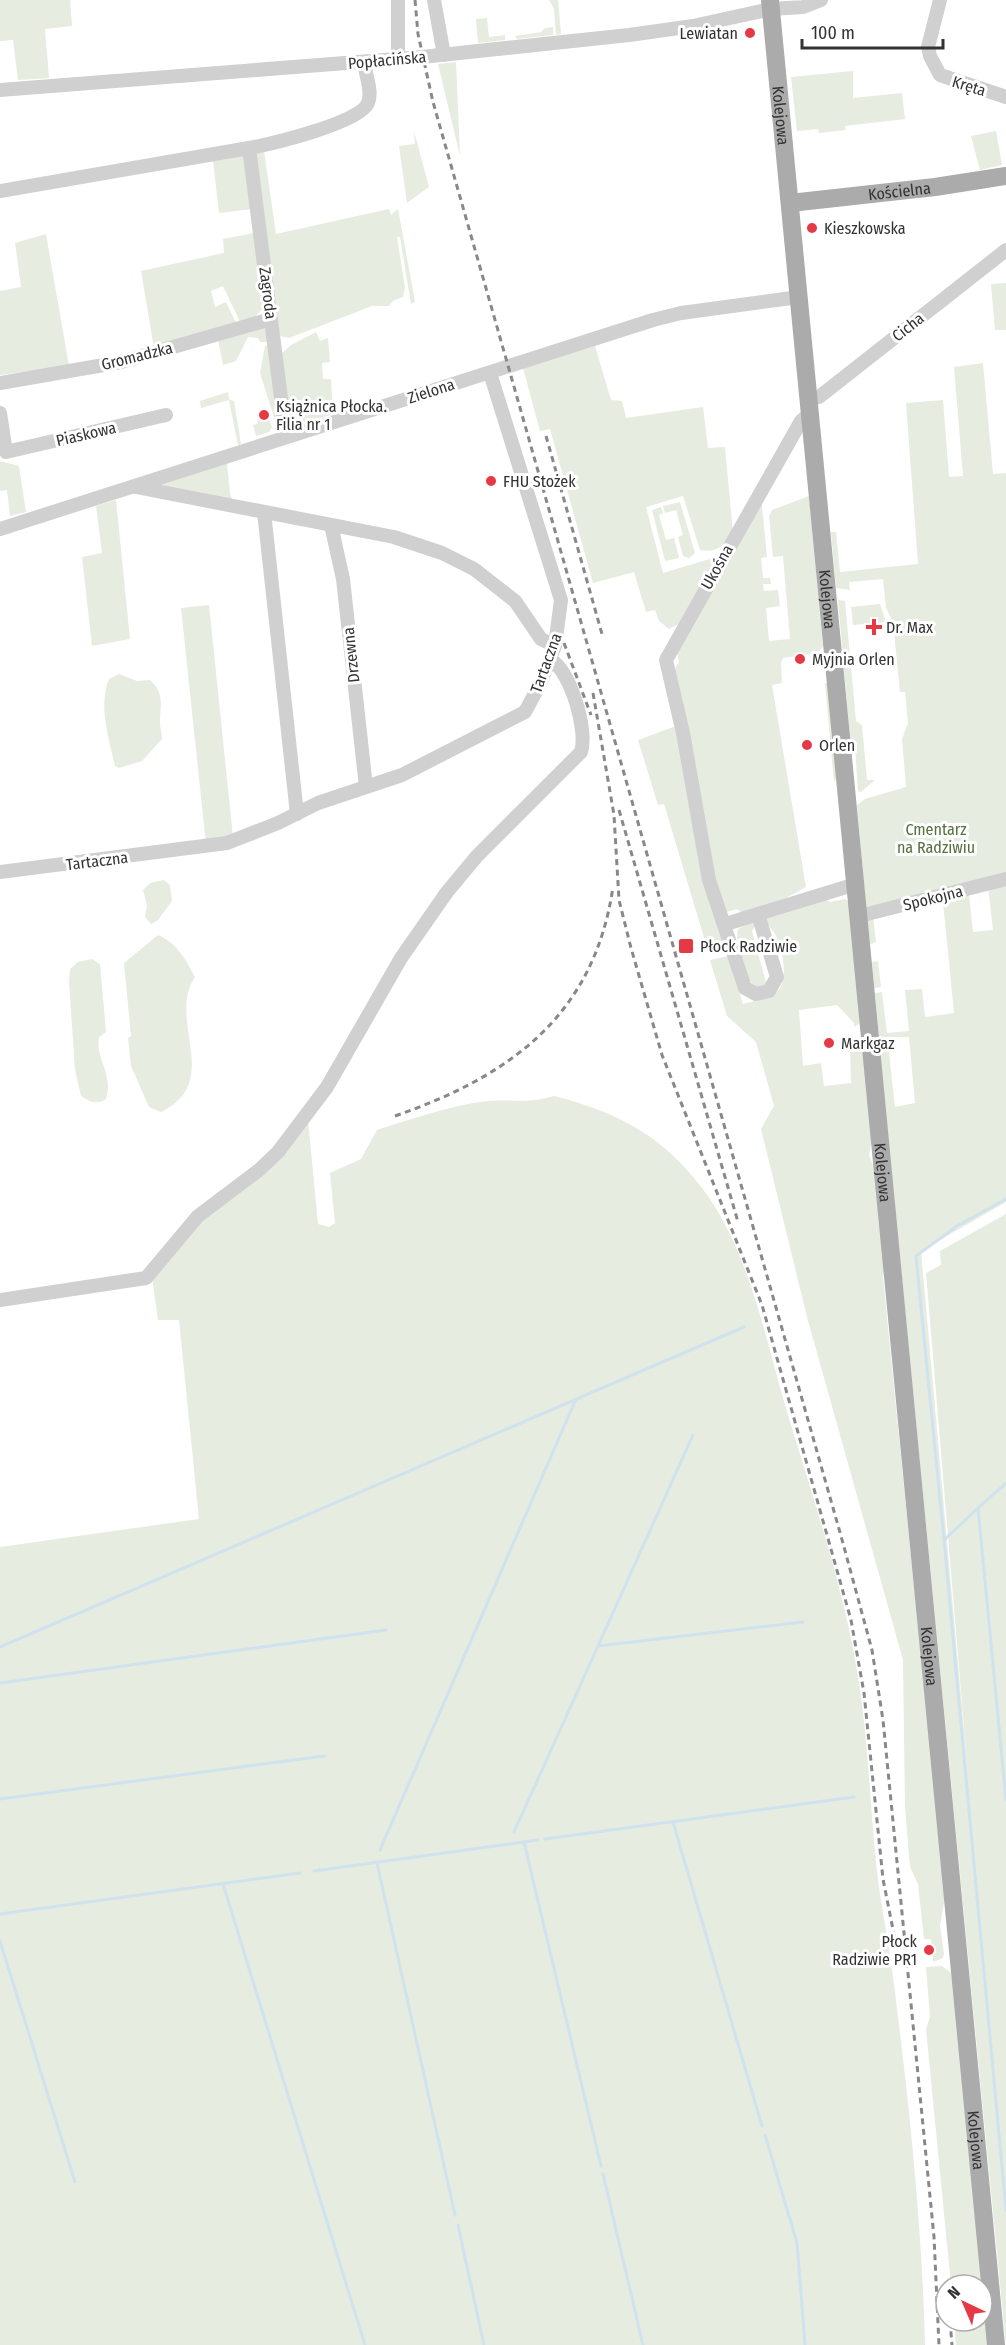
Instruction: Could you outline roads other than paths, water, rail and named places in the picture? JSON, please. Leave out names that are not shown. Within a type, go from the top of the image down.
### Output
[{"type":"main road","name":"Kolejowa","points":[[771,5],[996,2345]]},
{"type":"main road","name":"Kościelna","points":[[790,203],[935,187],[1006,176]]},
{"type":"street","points":[[398,0],[398,59]]},
{"type":"street","points":[[434,0],[444,55]]},
{"type":"street","name":"Popłacińska","points":[[0,90],[444,55],[661,32],[771,5],[803,7],[821,0]]},
{"type":"street","name":"Kręta","points":[[940,0],[928,47],[940,75],[1006,98]]},
{"type":"street","points":[[0,191],[249,148],[302,134],[358,113],[369,102],[364,62]]},
{"type":"street","name":"Zagroda","points":[[249,148],[286,437]]},
{"type":"street","name":"Cicha","points":[[809,406],[1006,250]]},
{"type":"street","name":"Zielona","points":[[0,529],[667,316],[799,297]]},
{"type":"street","name":"Gromadzka","points":[[0,383],[121,362],[272,319]]},
{"type":"street","name":"Tartaczna","points":[[0,872],[213,846],[297,814],[318,803],[402,775],[519,716],[528,708],[553,653],[561,612],[559,589],[490,373]]},
{"type":"street","name":"Ukośna","points":[[758,914],[777,973],[776,983],[769,991],[756,993],[745,988],[726,924],[709,880],[683,732],[666,660],[670,648],[809,406]]},
{"type":"street","name":"Piaskowa","points":[[0,413],[6,452],[166,415]]},
{"type":"street","points":[[0,1300],[146,1278],[198,1216],[259,1170],[278,1152],[327,1087],[401,958],[447,892],[477,856],[581,752],[584,736],[575,701],[553,653],[515,601],[461,562],[402,539],[134,487]]},
{"type":"street","points":[[264,512],[297,814]]},
{"type":"street","name":"Drzewna","points":[[331,525],[343,579],[366,787]]},
{"type":"street","name":"Spokojna","points":[[859,916],[1006,879]]},
{"type":"street","points":[[726,924],[856,884]]},
{"type":"waterway","points":[[978,1508],[944,1540],[916,1256],[957,1226],[1006,1199]]},
{"type":"waterway","points":[[0,1647],[744,1327]]},
{"type":"waterway","points":[[380,1850],[576,1399]]},
{"type":"waterway","points":[[598,1646],[693,1435]]},
{"type":"waterway","points":[[1006,1483],[978,1508],[1006,1800]]},
{"type":"waterway","points":[[944,1540],[1006,2210]]},
{"type":"waterway","points":[[514,1832],[598,1646],[803,1622]]},
{"type":"waterway","points":[[0,1683],[386,1630]]},
{"type":"waterway","points":[[0,1799],[324,1756]]},
{"type":"waterway","points":[[545,1839],[854,1797]]},
{"type":"waterway","points":[[673,1822],[762,2126]]},
{"type":"waterway","points":[[314,1871],[538,1840]]},
{"type":"waterway","points":[[524,1842],[601,2166]]},
{"type":"waterway","points":[[377,1863],[455,2215]]},
{"type":"waterway","points":[[0,1914],[300,1873]]},
{"type":"waterway","points":[[223,1884],[365,2345]]},
{"type":"waterway","points":[[0,1941],[75,2182]]},
{"type":"waterway","points":[[765,2135],[797,2243],[805,2345]]},
{"type":"waterway","points":[[603,2174],[643,2345]]},
{"type":"waterway","points":[[458,2225],[484,2345]]},
{"type":"railway","points":[[415,0],[418,34],[433,102],[872,1650],[883,1720],[934,2237],[939,2345]]},
{"type":"railway","points":[[546,436],[602,634]]},
{"type":"railway","points":[[564,643],[591,715]]},
{"type":"railway","points":[[593,693],[614,815],[619,900],[631,948],[662,1055],[762,1305],[851,1620],[864,1693],[883,1879],[899,1960]]},
{"type":"railway","points":[[619,810],[738,1222]]},
{"type":"railway","points":[[395,1116],[437,1100],[475,1081],[510,1060],[540,1035],[566,1006],[587,972],[603,932],[613,887]]},
{"type":"railway","points":[[951,2333],[952,2345]]},
{"type":"place","name":"Lewiatan","points":[[750,33]]},
{"type":"place","name":"Kieszkowska","points":[[812,228]]},
{"type":"place","name":"Książnica Płocka. Filia nr 1","points":[[264,415]]},
{"type":"place","name":"FHU Stożek","points":[[491,481]]},
{"type":"place","name":"Dr. Max","points":[[874,627]]},
{"type":"place","name":"Myjnia Orlen","points":[[800,659]]},
{"type":"place","name":"Orlen","points":[[807,745]]},
{"type":"place","name":"Płock Radziwie","points":[[686,946]]},
{"type":"place","name":"Markgaz","points":[[829,1043]]},
{"type":"place","name":"Płock Radziwie PR1","points":[[929,1950]]},
{"type":"park label","name":"Cmentarz na Radziwiu","points":[[936,838]]}]
